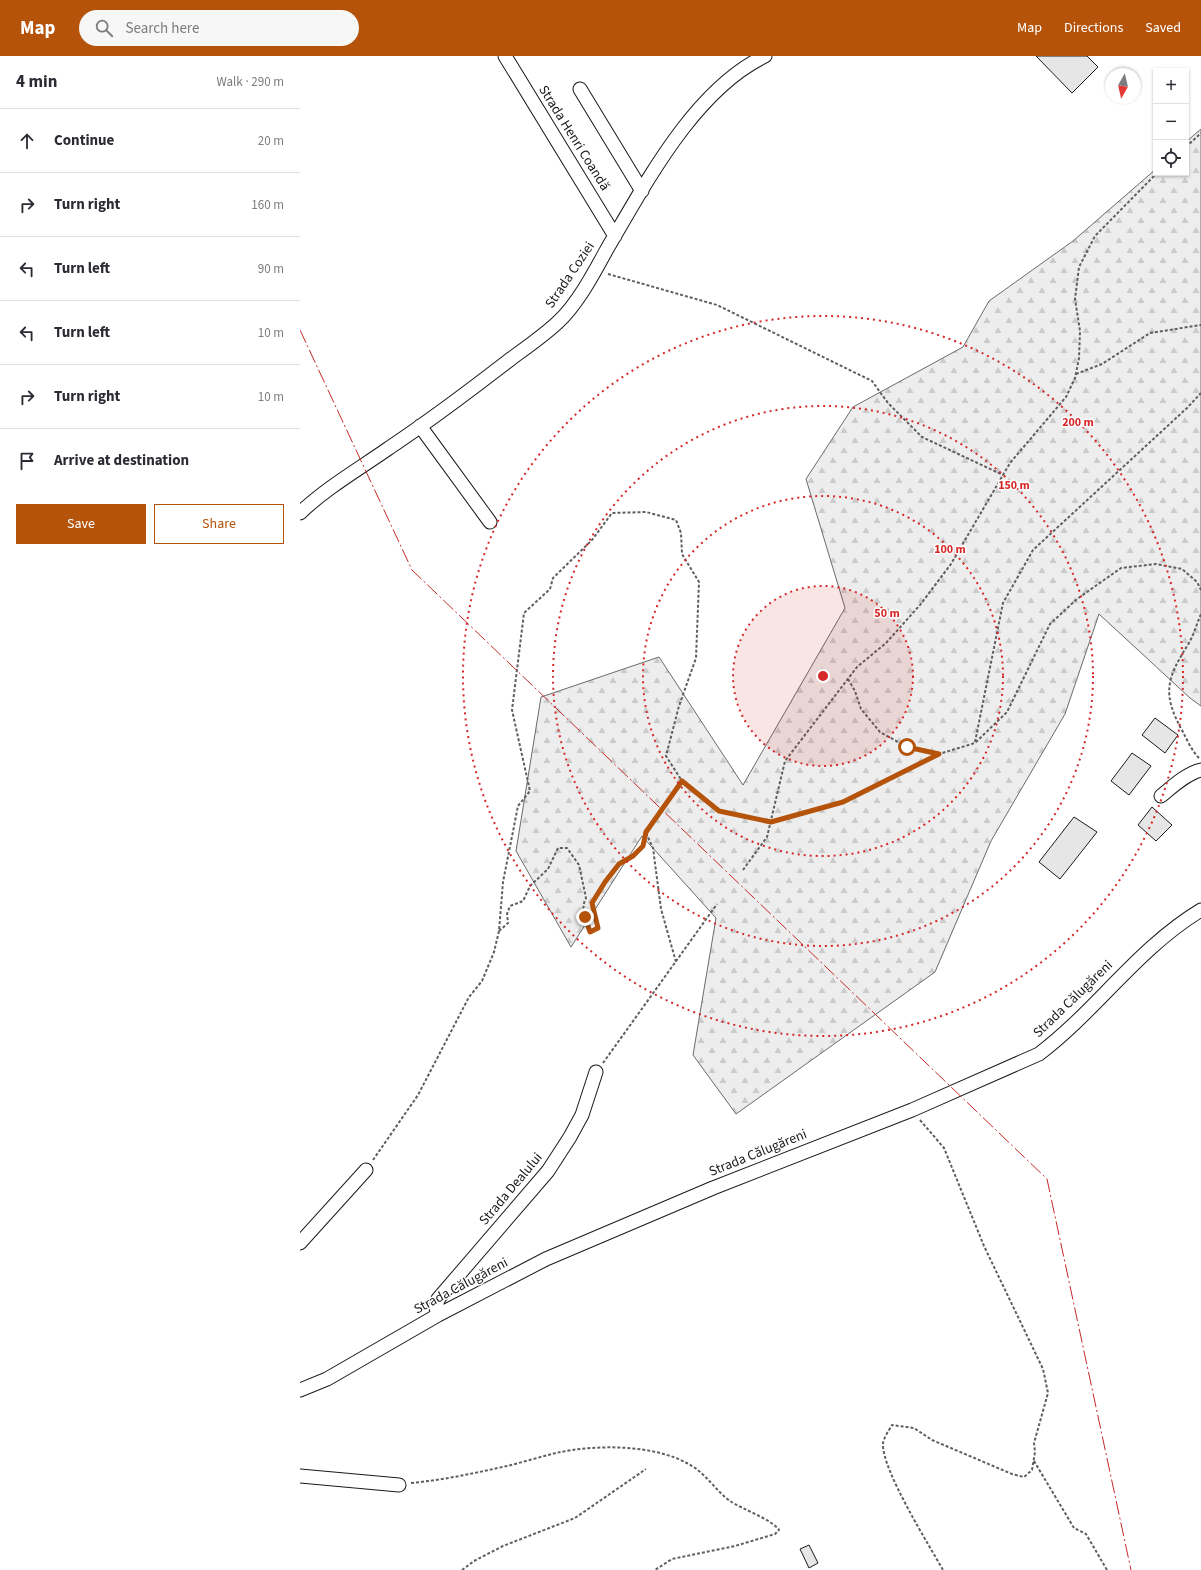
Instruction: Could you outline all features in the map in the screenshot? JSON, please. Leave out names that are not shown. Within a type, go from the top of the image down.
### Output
[{"type":"street","name":"Strada Henri Coandă","points":[[505,56],[615,236]]},
{"type":"street","name":"Strada Coziei","points":[[300,513],[353,472],[420,426],[558,323],[595,270],[642,191],[689,119],[724,84],[754,61],[765,56]]},
{"type":"street","points":[[580,89],[642,191]]},
{"type":"street","points":[[420,426],[490,522]]},
{"type":"street","points":[[1161,796],[1196,771],[1201,770]]},
{"type":"street","name":"Strada Călugăreni","points":[[300,1390],[327,1379],[438,1315],[546,1259],[618,1227],[912,1110],[1038,1054],[1056,1041],[1134,962],[1189,917],[1201,910]]},
{"type":"street","name":"Strada Dealului","points":[[438,1315],[436,1308],[438,1299],[548,1171],[582,1115],[596,1072]]},
{"type":"street","points":[[300,1243],[366,1170]]},
{"type":"street","points":[[300,1476],[399,1485]]},
{"type":"path","points":[[1189,143],[1201,133]]},
{"type":"path","points":[[744,870],[767,837],[785,760],[857,668],[886,643],[920,605],[951,564],[1010,463],[1066,397],[1076,374],[1080,331],[1075,299],[1079,267],[1095,236],[1154,176]]},
{"type":"path","points":[[595,270],[717,305],[872,381],[888,403],[922,437],[1003,475]]},
{"type":"path","points":[[1076,374],[1102,364],[1150,333],[1201,325]]},
{"type":"path","points":[[975,743],[1003,603],[1033,550],[1187,408],[1201,393]]},
{"type":"path","points":[[366,1170],[418,1095],[469,997],[482,981],[494,952],[499,931],[503,882],[518,806],[530,791],[512,710],[524,613],[550,589],[553,578],[592,540],[612,513],[646,512],[676,520],[681,533],[682,554],[699,582],[696,658],[679,706],[666,756],[682,781],[719,811],[771,822],[843,802],[939,754],[975,743],[1006,712],[1050,624],[1077,599],[1121,568],[1156,564],[1182,569],[1198,582],[1201,590]]},
{"type":"path","points":[[1201,614],[1189,642],[1178,658],[1170,678],[1169,698],[1175,717],[1197,756],[1201,760]]},
{"type":"path","points":[[848,679],[855,691],[861,709],[880,732],[907,747],[939,754]]},
{"type":"path","points":[[499,931],[508,923],[507,914],[510,906],[523,901],[530,886],[548,869],[558,848],[567,848],[579,865],[586,898],[583,903],[585,917],[590,932],[598,928],[592,903],[605,882],[619,864],[633,856],[643,846],[646,832],[682,781]]},
{"type":"path","points":[[646,832],[653,848],[661,909],[676,963]]},
{"type":"path","points":[[596,1072],[676,963],[717,904]]},
{"type":"path","points":[[912,1110],[944,1148],[984,1246],[1043,1369],[1048,1392],[1034,1444],[1034,1461],[1032,1470],[1024,1477],[1012,1474],[932,1440],[914,1428],[892,1425],[883,1444],[888,1466],[943,1570]]},
{"type":"path","points":[[399,1485],[445,1480],[558,1453],[606,1447],[652,1451],[692,1466],[703,1473],[730,1500],[761,1518],[775,1524],[779,1530],[775,1534],[735,1546],[672,1559],[655,1570]]},
{"type":"path","points":[[1034,1461],[1074,1528],[1086,1534],[1107,1570]]},
{"type":"path","points":[[462,1570],[474,1561],[503,1546],[575,1518],[646,1469]]},
{"type":"green space","points":[[1201,129],[1201,706],[1190,698],[1099,614],[1065,714],[991,841],[935,972],[736,1114],[693,1055],[716,918],[642,836],[571,947],[516,851],[541,697],[659,657],[743,785],[845,608],[806,479],[853,407],[963,347],[989,301],[1073,241],[1153,172],[1153,176],[1189,176],[1189,139]]},
{"type":"building","points":[[1036,56],[1087,56],[1098,67],[1072,93]]},
{"type":"building","points":[[1155,718],[1178,735],[1165,753],[1142,735]]},
{"type":"building","points":[[1132,753],[1151,766],[1129,795],[1111,781]]},
{"type":"building","points":[[1152,807],[1172,825],[1156,841],[1138,825]]},
{"type":"building","points":[[1074,817],[1097,832],[1060,879],[1039,862]]},
{"type":"building","points":[[809,1545],[818,1563],[809,1568],[800,1549]]},
{"type":"power","points":[[300,330],[412,570],[1047,1179],[1131,1570]]},
{"type":"route","points":[[585,917],[590,932],[598,928],[592,903],[605,882],[619,864],[633,856],[643,846],[646,832],[682,781],[719,811],[771,822],[843,802],[939,754],[907,747]]}]
